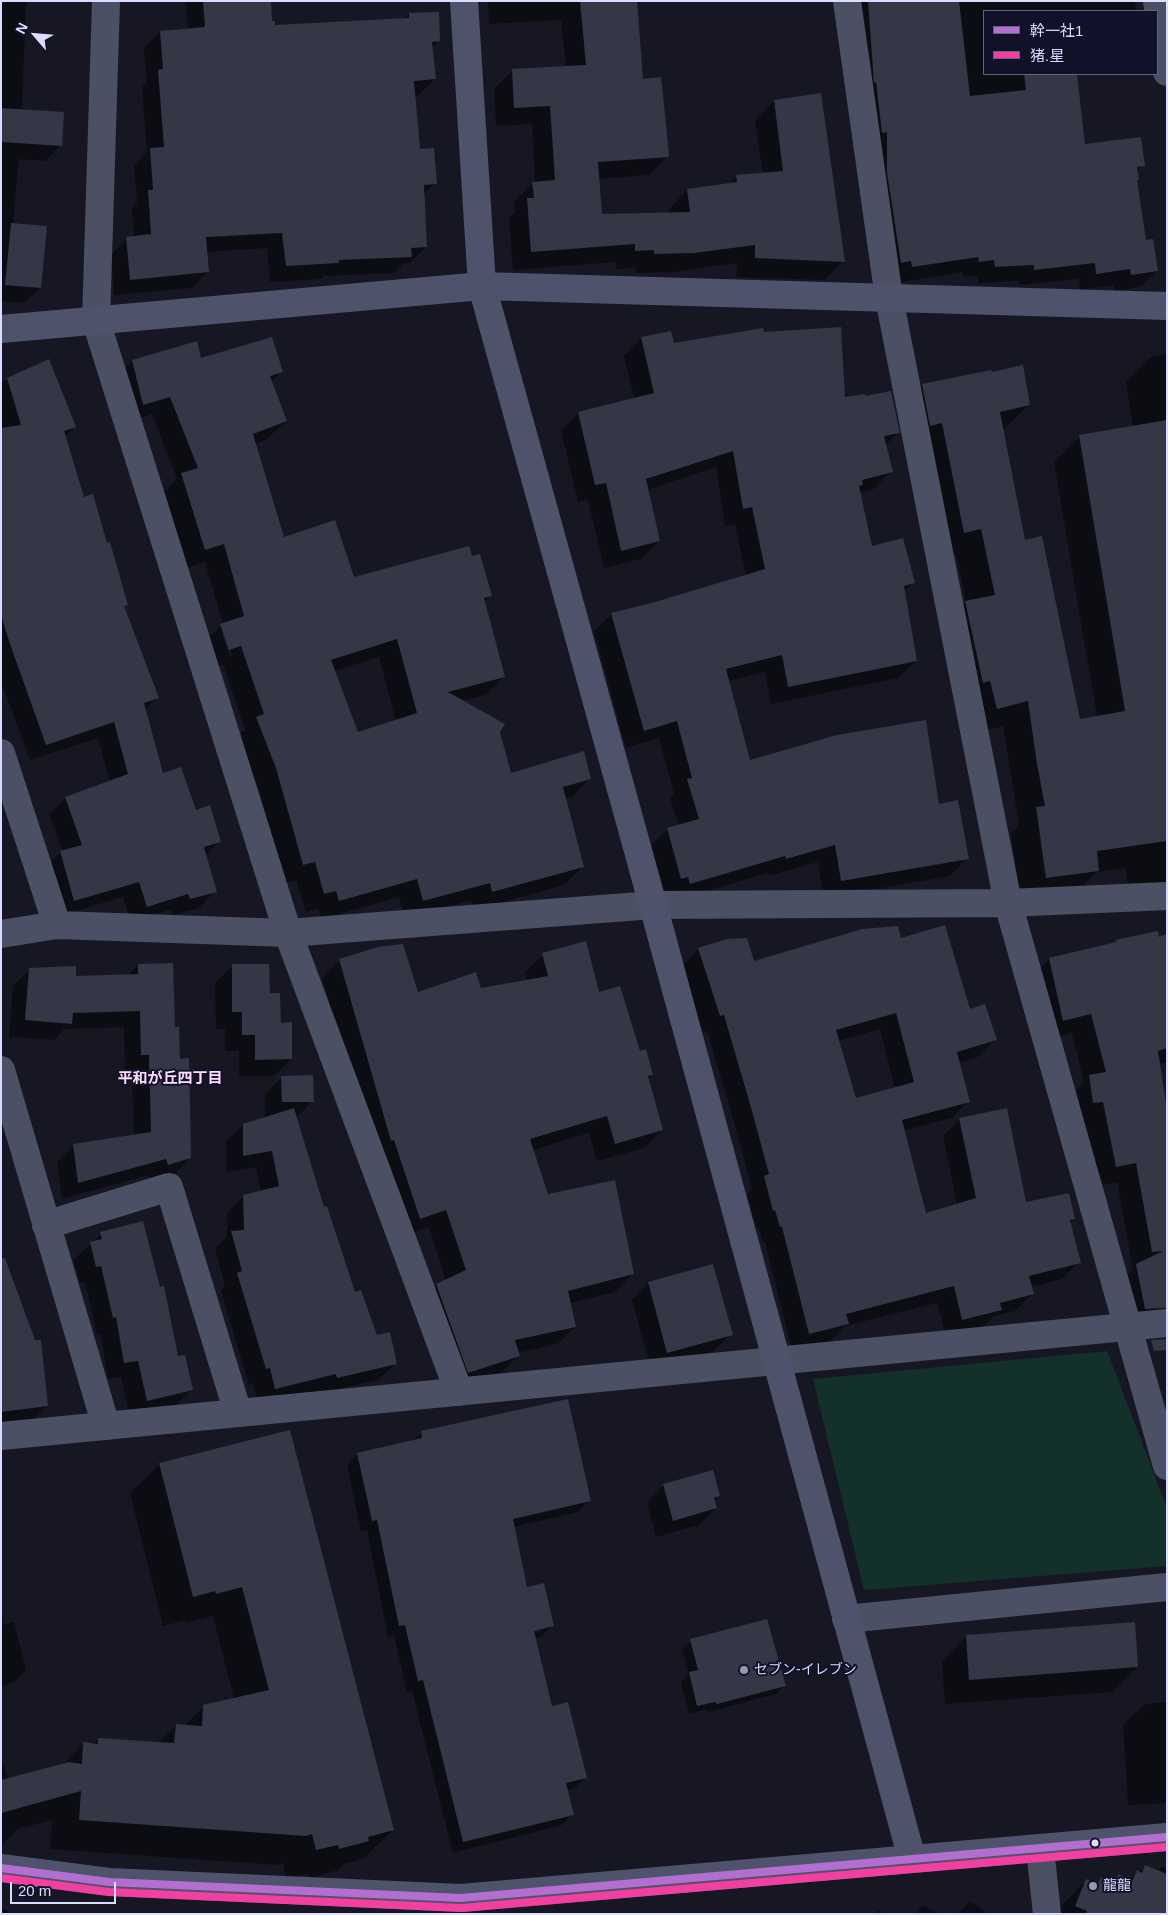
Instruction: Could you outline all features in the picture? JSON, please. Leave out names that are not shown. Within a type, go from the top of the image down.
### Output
[{"type":"street","points":[[106,1],[96,321],[288,933],[459,1392]]},
{"type":"street","points":[[464,1],[482,286],[653,905],[912,1859]]},
{"type":"street","points":[[847,1],[889,298],[1008,903],[1167,1466]]},
{"type":"street","points":[[1158,1],[1167,72]]},
{"type":"street","points":[[1,329],[482,286],[1167,306]]},
{"type":"street","points":[[1,753],[57,925]]},
{"type":"street","points":[[1,934],[57,925],[288,933],[653,905],[1008,903],[1167,896]]},
{"type":"street","points":[[1,1070],[106,1426]]},
{"type":"street","points":[[46,1225],[169,1187],[238,1413]]},
{"type":"street","points":[[1,1436],[1167,1323]]},
{"type":"street","points":[[846,1619],[1167,1587]]},
{"type":"street","points":[[1,1868],[109,1882],[461,1906],[912,1859],[1167,1837]]},
{"type":"street","points":[[1040,1848],[1047,1914]]},
{"type":"green space","points":[[1107,1351],[1167,1508],[1167,1566],[864,1590],[813,1379]]},
{"type":"building","points":[[203,1],[271,1],[272,21],[275,21],[275,25],[409,18],[409,13],[439,12],[440,41],[432,42],[436,79],[414,81],[420,149],[434,148],[437,184],[424,185],[427,247],[411,248],[412,257],[339,260],[339,263],[286,266],[282,233],[206,237],[209,272],[130,280],[126,237],[151,234],[148,190],[153,190],[150,148],[164,147],[158,70],[163,69],[160,31],[205,27]]},
{"type":"building","points":[[580,1],[637,1],[643,79],[661,77],[666,123],[669,157],[598,162],[602,214],[690,212],[687,189],[737,182],[736,175],[783,171],[774,100],[821,93],[845,262],[755,258],[755,245],[694,253],[654,254],[654,250],[635,251],[635,244],[531,252],[527,198],[534,198],[532,182],[555,180],[550,106],[514,108],[512,69],[586,65]]},
{"type":"building","points":[[868,1],[959,1],[970,96],[1026,90],[1024,75],[1077,75],[1085,144],[1141,137],[1145,166],[1137,167],[1139,180],[1137,180],[1146,240],[1153,239],[1158,271],[1131,275],[1130,269],[1096,274],[1095,263],[1034,270],[1034,265],[995,267],[994,260],[979,262],[978,257],[912,267],[911,261],[901,263],[887,173],[887,132],[882,133],[876,82],[874,83]]},
{"type":"building","points":[[1,108],[64,112],[62,146],[1,142]]},
{"type":"building","points":[[11,223],[47,226],[41,288],[5,285]]},
{"type":"building","points":[[841,327],[845,397],[865,394],[865,396],[891,391],[900,433],[884,436],[893,472],[862,480],[863,485],[859,486],[872,546],[903,538],[915,583],[904,586],[917,661],[788,687],[782,655],[726,669],[750,760],[837,735],[926,720],[939,804],[958,800],[969,859],[841,881],[835,845],[786,859],[785,856],[690,884],[688,877],[681,879],[667,828],[699,819],[687,779],[692,778],[677,721],[644,731],[611,613],[655,602],[765,569],[752,507],[743,509],[733,451],[646,479],[660,541],[621,551],[606,483],[595,485],[578,412],[654,393],[641,337],[671,331],[674,343],[763,328],[764,332]]},
{"type":"building","points":[[272,337],[283,372],[270,376],[287,421],[253,434],[284,537],[335,520],[354,577],[469,546],[472,556],[480,554],[492,596],[484,598],[505,677],[448,692],[505,724],[500,732],[511,773],[584,751],[591,779],[563,787],[584,867],[492,892],[490,883],[423,901],[417,879],[339,901],[336,891],[324,894],[315,862],[303,865],[276,768],[256,717],[264,714],[241,646],[229,650],[220,624],[244,616],[224,544],[205,550],[181,473],[198,468],[170,397],[143,405],[132,360],[197,341],[201,358]],"holes":[[[397,639],[417,713],[358,732],[331,660]]]},
{"type":"building","points":[[49,359],[76,427],[64,431],[84,497],[93,494],[107,543],[110,542],[128,605],[124,606],[159,698],[144,703],[163,773],[181,767],[196,810],[210,805],[221,842],[204,847],[217,892],[190,899],[188,894],[147,907],[139,882],[74,901],[60,851],[82,845],[65,797],[128,774],[114,722],[46,745],[1,615],[1,428],[21,425],[7,378]]},
{"type":"building","points":[[1023,365],[1030,405],[1000,412],[1025,540],[1042,536],[1080,719],[1125,711],[1079,435],[1167,420],[1167,841],[1097,851],[1099,871],[1046,878],[1036,807],[1045,806],[1028,701],[997,709],[990,681],[983,683],[965,601],[995,595],[981,529],[964,533],[942,423],[930,426],[922,384]]},
{"type":"building","points":[[945,925],[970,1009],[985,1004],[997,1040],[957,1052],[970,1102],[902,1120],[926,1213],[976,1198],[959,1118],[1007,1108],[1026,1202],[1069,1193],[1075,1219],[1070,1220],[1081,1263],[1029,1276],[1034,1294],[1000,1303],[1002,1310],[962,1320],[954,1286],[846,1314],[849,1324],[809,1334],[782,1227],[780,1227],[775,1210],[773,1211],[764,1176],[769,1174],[752,1111],[724,1015],[720,1016],[698,948],[727,939],[747,938],[754,961],[862,929],[898,926],[901,938]],"holes":[[[896,1013],[914,1082],[856,1098],[836,1030]]]},
{"type":"building","points":[[1158,931],[1159,937],[1167,934],[1167,1048],[1158,1051],[1167,1109],[1167,1308],[1145,1309],[1136,1264],[1163,1251],[1152,1252],[1136,1163],[1116,1167],[1103,1102],[1093,1103],[1089,1075],[1106,1072],[1091,1014],[1063,1021],[1049,958],[1116,942],[1115,940]]},
{"type":"building","points":[[586,941],[599,992],[620,986],[640,1051],[646,1049],[653,1075],[648,1076],[663,1130],[615,1144],[607,1116],[530,1139],[548,1194],[615,1180],[634,1274],[568,1291],[576,1327],[515,1340],[520,1356],[468,1373],[436,1284],[466,1270],[446,1210],[420,1219],[394,1140],[391,1141],[339,959],[378,947],[403,944],[418,992],[476,972],[481,988],[548,976],[542,953]]},
{"type":"building","points":[[173,963],[175,1027],[179,1027],[180,1059],[189,1058],[191,1158],[168,1165],[166,1159],[78,1183],[73,1144],[151,1132],[149,1055],[141,1055],[140,1011],[73,1013],[72,1024],[25,1020],[29,968],[76,966],[76,976],[138,974],[138,964]]},
{"type":"building","points":[[232,964],[269,964],[270,993],[280,993],[281,1023],[292,1022],[292,1059],[255,1060],[255,1035],[242,1035],[242,1012],[232,1012]]},
{"type":"building","points":[[313,1075],[314,1102],[282,1102],[281,1076]]},
{"type":"building","points":[[294,1108],[324,1207],[327,1206],[355,1292],[361,1290],[377,1335],[390,1332],[397,1364],[337,1378],[336,1374],[275,1389],[270,1368],[266,1369],[237,1273],[242,1271],[231,1231],[244,1230],[243,1195],[279,1186],[272,1151],[243,1156],[243,1124]]},
{"type":"building","points":[[143,1221],[160,1287],[164,1286],[178,1356],[185,1355],[193,1390],[147,1401],[138,1361],[124,1363],[116,1317],[113,1318],[101,1266],[96,1267],[90,1242],[102,1239],[100,1232]]},
{"type":"building","points":[[1,1258],[5,1258],[35,1340],[41,1340],[48,1406],[1,1412]]},
{"type":"building","points":[[713,1264],[733,1335],[667,1353],[648,1282]]},
{"type":"building","points":[[1167,1339],[1167,1350],[1154,1351],[1151,1340]]},
{"type":"building","points":[[568,1399],[591,1501],[513,1519],[527,1587],[544,1583],[554,1626],[534,1631],[552,1706],[568,1702],[587,1778],[566,1783],[574,1815],[463,1842],[423,1680],[418,1681],[405,1625],[399,1626],[377,1520],[372,1521],[357,1453],[422,1438],[421,1431]]},
{"type":"building","points":[[290,1430],[394,1830],[368,1837],[369,1841],[339,1849],[338,1845],[316,1850],[312,1834],[306,1836],[79,1820],[81,1791],[1,1813],[1,1780],[69,1762],[82,1764],[83,1742],[98,1744],[98,1738],[174,1743],[176,1724],[202,1726],[203,1705],[269,1690],[242,1587],[216,1594],[215,1591],[193,1597],[159,1463]]},
{"type":"building","points":[[713,1470],[720,1496],[714,1498],[717,1508],[673,1521],[663,1484]]},
{"type":"building","points":[[767,1619],[786,1686],[717,1704],[715,1702],[697,1706],[689,1672],[698,1670],[690,1639]]},
{"type":"building","points":[[1135,1622],[1138,1667],[969,1680],[966,1635]]},
{"type":"building","points":[[1145,1865],[1167,1874],[1167,1914],[1086,1914],[1087,1911],[1075,1906],[1086,1879],[1098,1884],[1101,1877],[1114,1882],[1118,1874],[1133,1880],[1137,1870],[1142,1873]]},
{"type":"transit line","name":"幹一社1","points":[[1,1868],[109,1882],[461,1898],[1167,1837]]},
{"type":"transit line","name":"猪.星","points":[[1,1878],[109,1892],[462,1908],[1167,1847]]},
{"type":"place","name":"セブン-イレブン","points":[[744,1670]]},
{"type":"place","name":"龍龍","points":[[1093,1886]]},
{"type":"district","name":"平和が丘四丁目","points":[[170,1079]]}]
